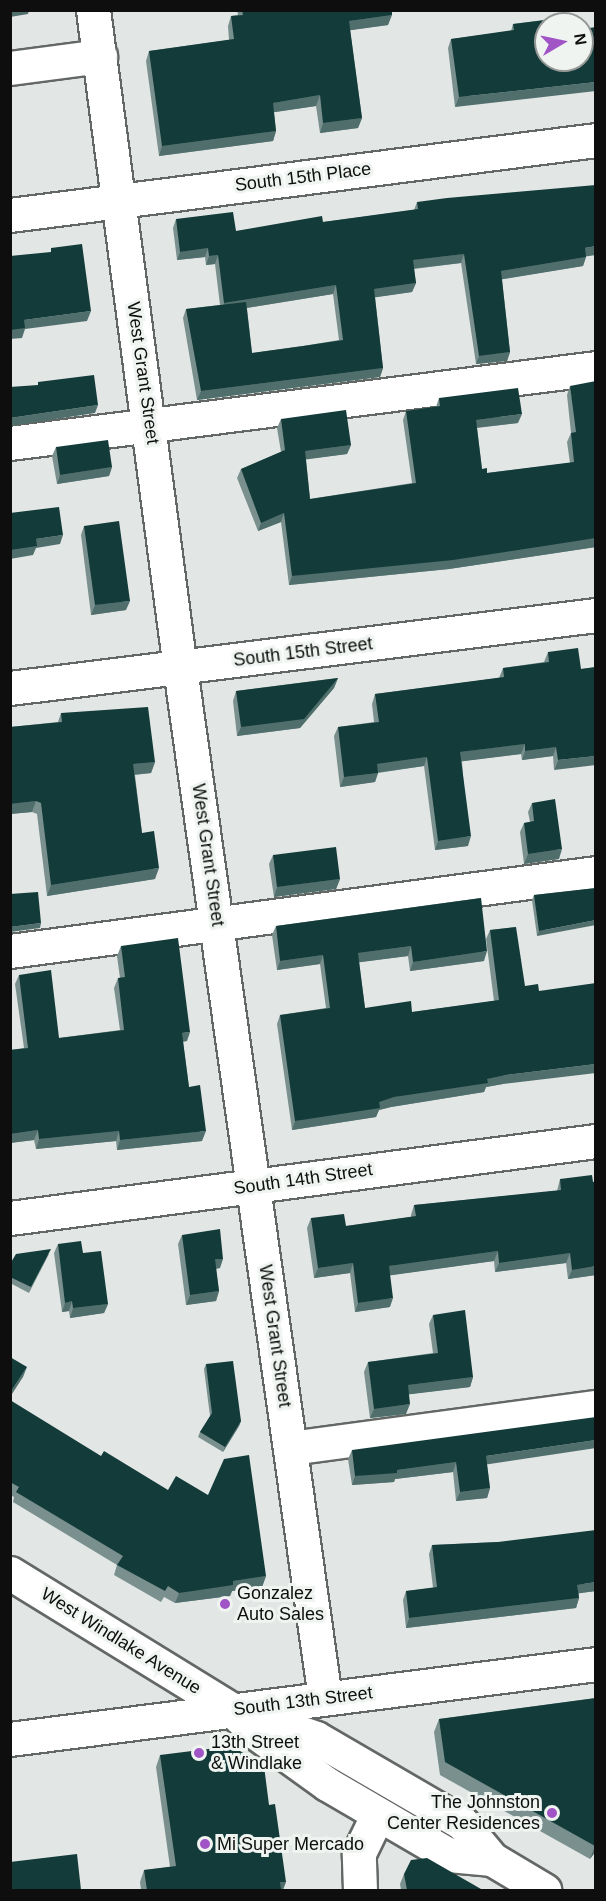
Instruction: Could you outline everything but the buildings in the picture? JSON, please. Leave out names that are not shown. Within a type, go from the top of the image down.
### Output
[{"type":"street","name":"West Grant Street","points":[[93,10],[150,425],[180,668],[218,925],[325,1698]]},
{"type":"street","points":[[10,68],[100,56]]},
{"type":"street","name":"South 15th Place","points":[[10,215],[596,140]]},
{"type":"street","points":[[10,443],[596,368]]},
{"type":"street","name":"South 15th Street","points":[[10,688],[596,615]]},
{"type":"street","points":[[10,951],[596,873]]},
{"type":"street","name":"South 14th Street","points":[[10,1218],[596,1141]]},
{"type":"street","points":[[291,1448],[596,1407]]},
{"type":"street","name":"West Windlake Avenue","points":[[10,1573],[231,1709],[290,1758],[378,1814],[449,1855],[492,1859]]},
{"type":"street","name":"South 13th Street","points":[[10,1739],[596,1664]]},
{"type":"street","name":"West Windlake Avenue","points":[[231,1709],[316,1738],[334,1748],[462,1823],[492,1859],[544,1890]]},
{"type":"street","points":[[360,1890],[359,1853],[378,1814]]},
{"type":"place","name":"Gonzalez Auto Sales","points":[[225,1604]]},
{"type":"place","name":"13th Street & Windlake","points":[[199,1753]]},
{"type":"place","name":"The Johnston Center Residences","points":[[552,1813]]},
{"type":"place","name":"Mi Super Mercado","points":[[205,1844]]}]
